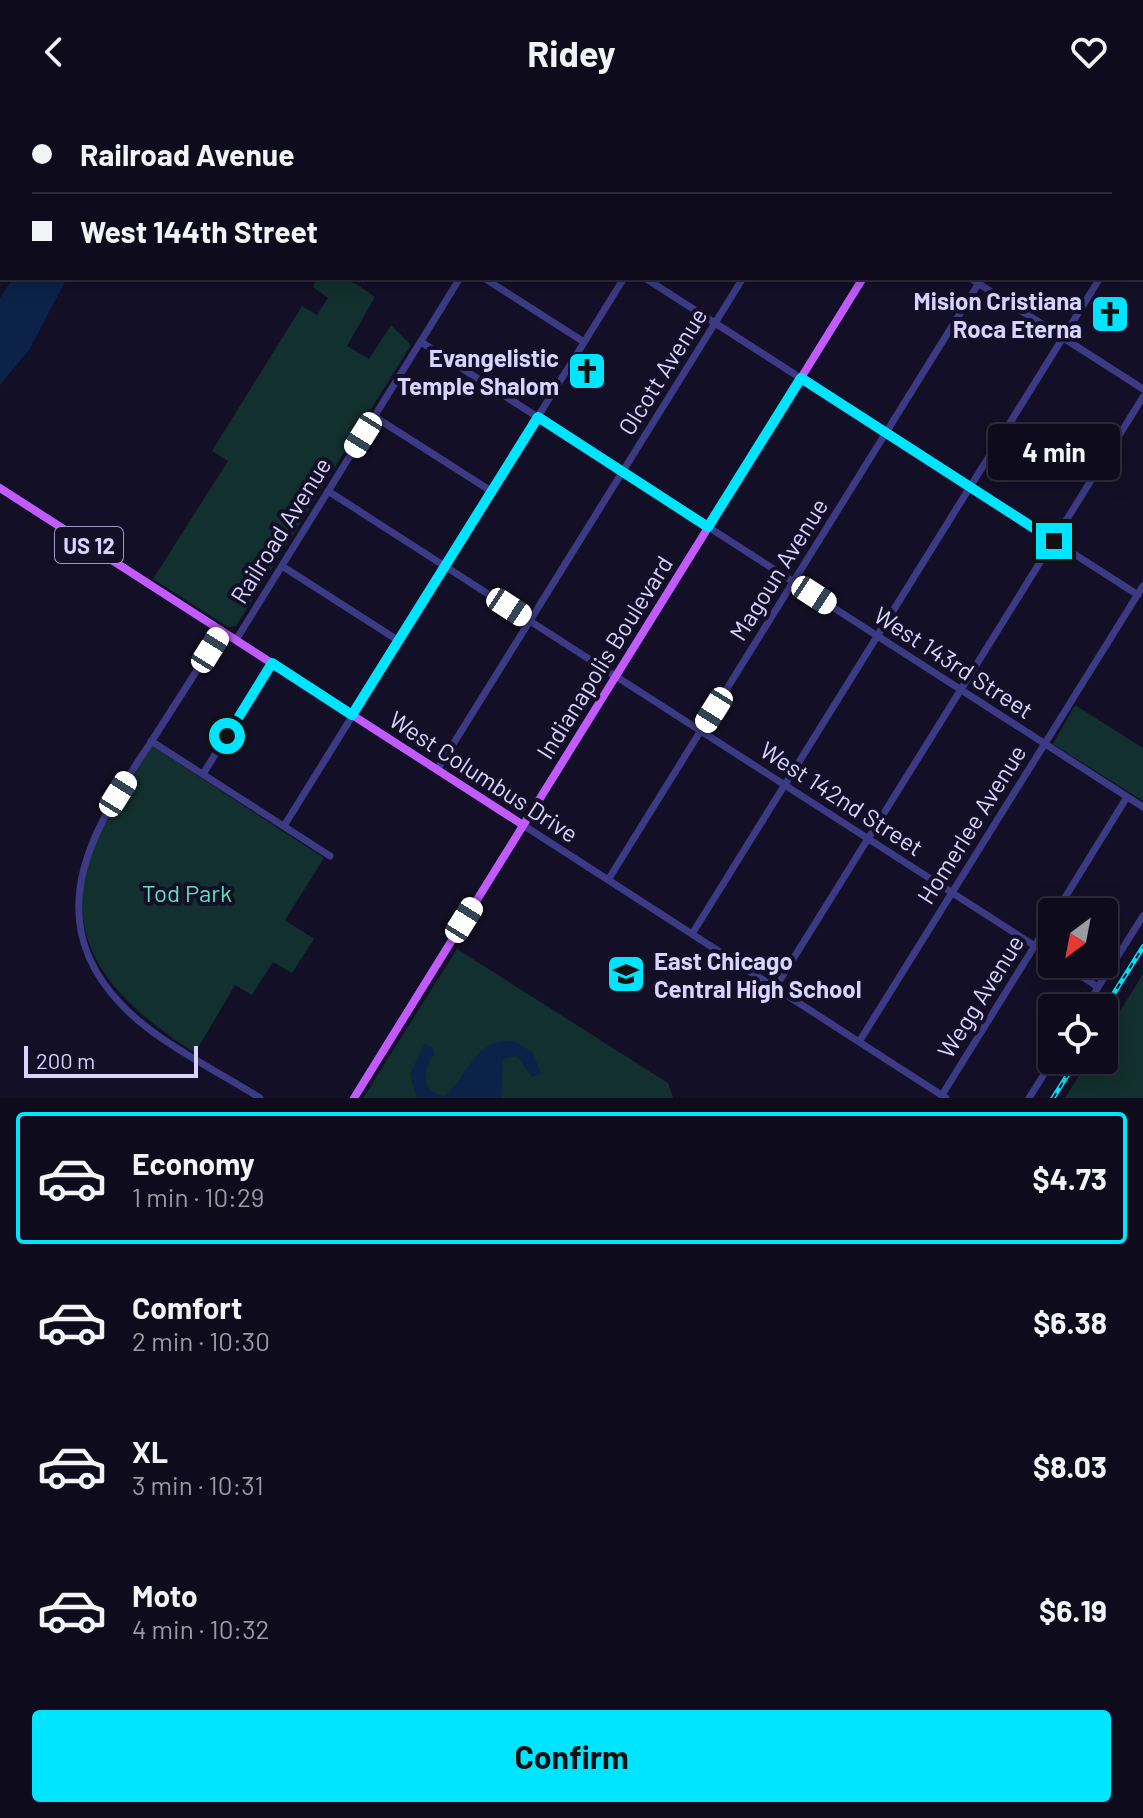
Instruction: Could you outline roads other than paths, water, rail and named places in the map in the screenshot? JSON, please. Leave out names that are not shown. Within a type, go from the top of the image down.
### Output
[{"type":"main road","name":"Indianapolis Boulevard","points":[[354,1098],[862,280]]},
{"type":"main road","name":"West Columbus Drive","points":[[0,488],[523,825]]},
{"type":"street","name":"Railroad Avenue","points":[[236,640],[459,280]]},
{"type":"street","points":[[487,280],[584,342]]},
{"type":"street","points":[[284,826],[623,280]]},
{"type":"street","points":[[648,280],[1138,595]]},
{"type":"street","name":"Olcott Avenue","points":[[437,770],[742,280]]},
{"type":"street","points":[[692,934],[1099,280]]},
{"type":"street","points":[[980,281],[1143,389]]},
{"type":"street","name":"Magoun Avenue","points":[[608,880],[980,281]]},
{"type":"street","name":"West 143rd Street","points":[[421,342],[1143,807]]},
{"type":"street","points":[[775,988],[1143,397]]},
{"type":"street","points":[[375,417],[491,491]]},
{"type":"street","name":"West 142nd Street","points":[[328,491],[1038,948]]},
{"type":"street","points":[[282,566],[399,641]]},
{"type":"street","name":"Homerlee Avenue","points":[[859,1042],[1143,586]]},
{"type":"street","points":[[222,631],[101,820],[85,859],[80,903],[88,950],[104,983],[129,1012],[260,1098]]},
{"type":"street","points":[[203,774],[272,663]]},
{"type":"street","points":[[151,741],[330,856]]},
{"type":"street","points":[[1065,898],[1127,797]]},
{"type":"street","name":"West Columbus Drive","points":[[523,825],[944,1096]]},
{"type":"street","points":[[1094,994],[1143,916]]},
{"type":"street","name":"Wegg Avenue","points":[[944,1096],[1038,941]]},
{"type":"street","points":[[1084,978],[1098,987]]},
{"type":"street","points":[[1029,1098],[1044,1074]]},
{"type":"water","points":[[12,280],[66,280],[29,350],[0,385],[0,298]]},
{"type":"water","points":[[515,1041],[533,1053],[541,1074],[532,1077],[517,1056],[503,1059],[501,1098],[417,1098],[410,1074],[425,1043],[432,1047],[434,1054],[427,1067],[426,1080],[431,1090],[445,1096],[482,1051],[490,1045]]},
{"type":"railway","points":[[1113,994],[1143,947]]},
{"type":"railway","points":[[1053,1098],[1068,1074]]},
{"type":"place","name":"Mision Cristiana Roca Eterna","points":[[1110,314]]},
{"type":"place","name":"Evangelistic Temple Shalom","points":[[587,371]]},
{"type":"place","name":"East Chicago Central High School","points":[[626,974]]},
{"type":"park label","name":"Tod Park","points":[[187,892]]}]
